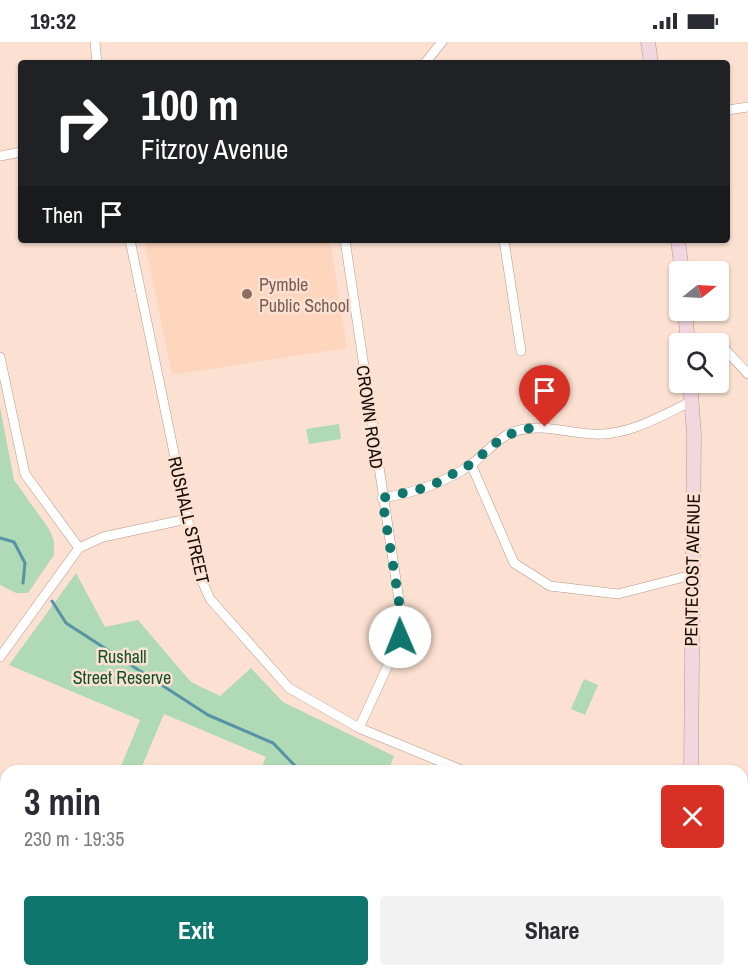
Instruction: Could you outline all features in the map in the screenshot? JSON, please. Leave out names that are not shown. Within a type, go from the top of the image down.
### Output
[{"type":"street","points":[[95,42],[97,60]]},
{"type":"street","points":[[427,60],[441,42]]},
{"type":"street","points":[[648,42],[651,60]]},
{"type":"street","points":[[730,110],[748,107]]},
{"type":"street","points":[[0,156],[18,153]]},
{"type":"street","name":"RUSHALL STREET","points":[[131,243],[199,574],[210,600],[289,688],[359,728],[445,765]]},
{"type":"street","name":"CROWN ROAD","points":[[345,243],[402,620],[400,637],[359,728]]},
{"type":"street","points":[[504,243],[521,351]]},
{"type":"street","points":[[678,243],[681,261]]},
{"type":"street","points":[[729,353],[748,374]]},
{"type":"street","points":[[0,357],[25,474],[79,548]]},
{"type":"street","name":"PENTECOST AVENUE","points":[[691,393],[694,434],[691,765]]},
{"type":"street","points":[[382,498],[429,487],[471,464],[503,437],[524,429],[545,427],[592,434],[610,434],[650,422],[692,401]]},
{"type":"street","points":[[471,464],[514,563],[550,586],[618,594],[693,575]]},
{"type":"street","points":[[0,657],[79,548],[103,537],[187,519]]},
{"type":"street","name":"PENTECOST AVENUE","points":[[688,765],[690,757]]},
{"type":"shaded area","name":"Pymble Public School","points":[[145,243],[330,243],[347,348],[172,375]]},
{"type":"green space","points":[[0,407],[14,480],[49,529],[54,541],[54,555],[28,593],[16,593],[0,585]]},
{"type":"green space","points":[[339,424],[341,439],[309,444],[306,429]]},
{"type":"green space","name":"Rushall Street Reserve","points":[[76,573],[105,627],[138,620],[191,682],[220,696],[251,668],[283,702],[394,756],[390,765],[263,765],[266,757],[164,714],[143,765],[121,765],[140,720],[9,665]]},
{"type":"green space","points":[[584,679],[598,685],[585,715],[571,709]]},
{"type":"waterway","points":[[0,538],[14,542],[25,563],[23,583]]},
{"type":"waterway","points":[[52,601],[66,623],[208,715],[273,743],[294,765]]},
{"type":"place","name":"Pymble Public School","points":[[247,294]]},
{"type":"route","points":[[400,637],[402,620],[382,498],[429,487],[471,464],[503,437],[524,429],[545,427]]}]
